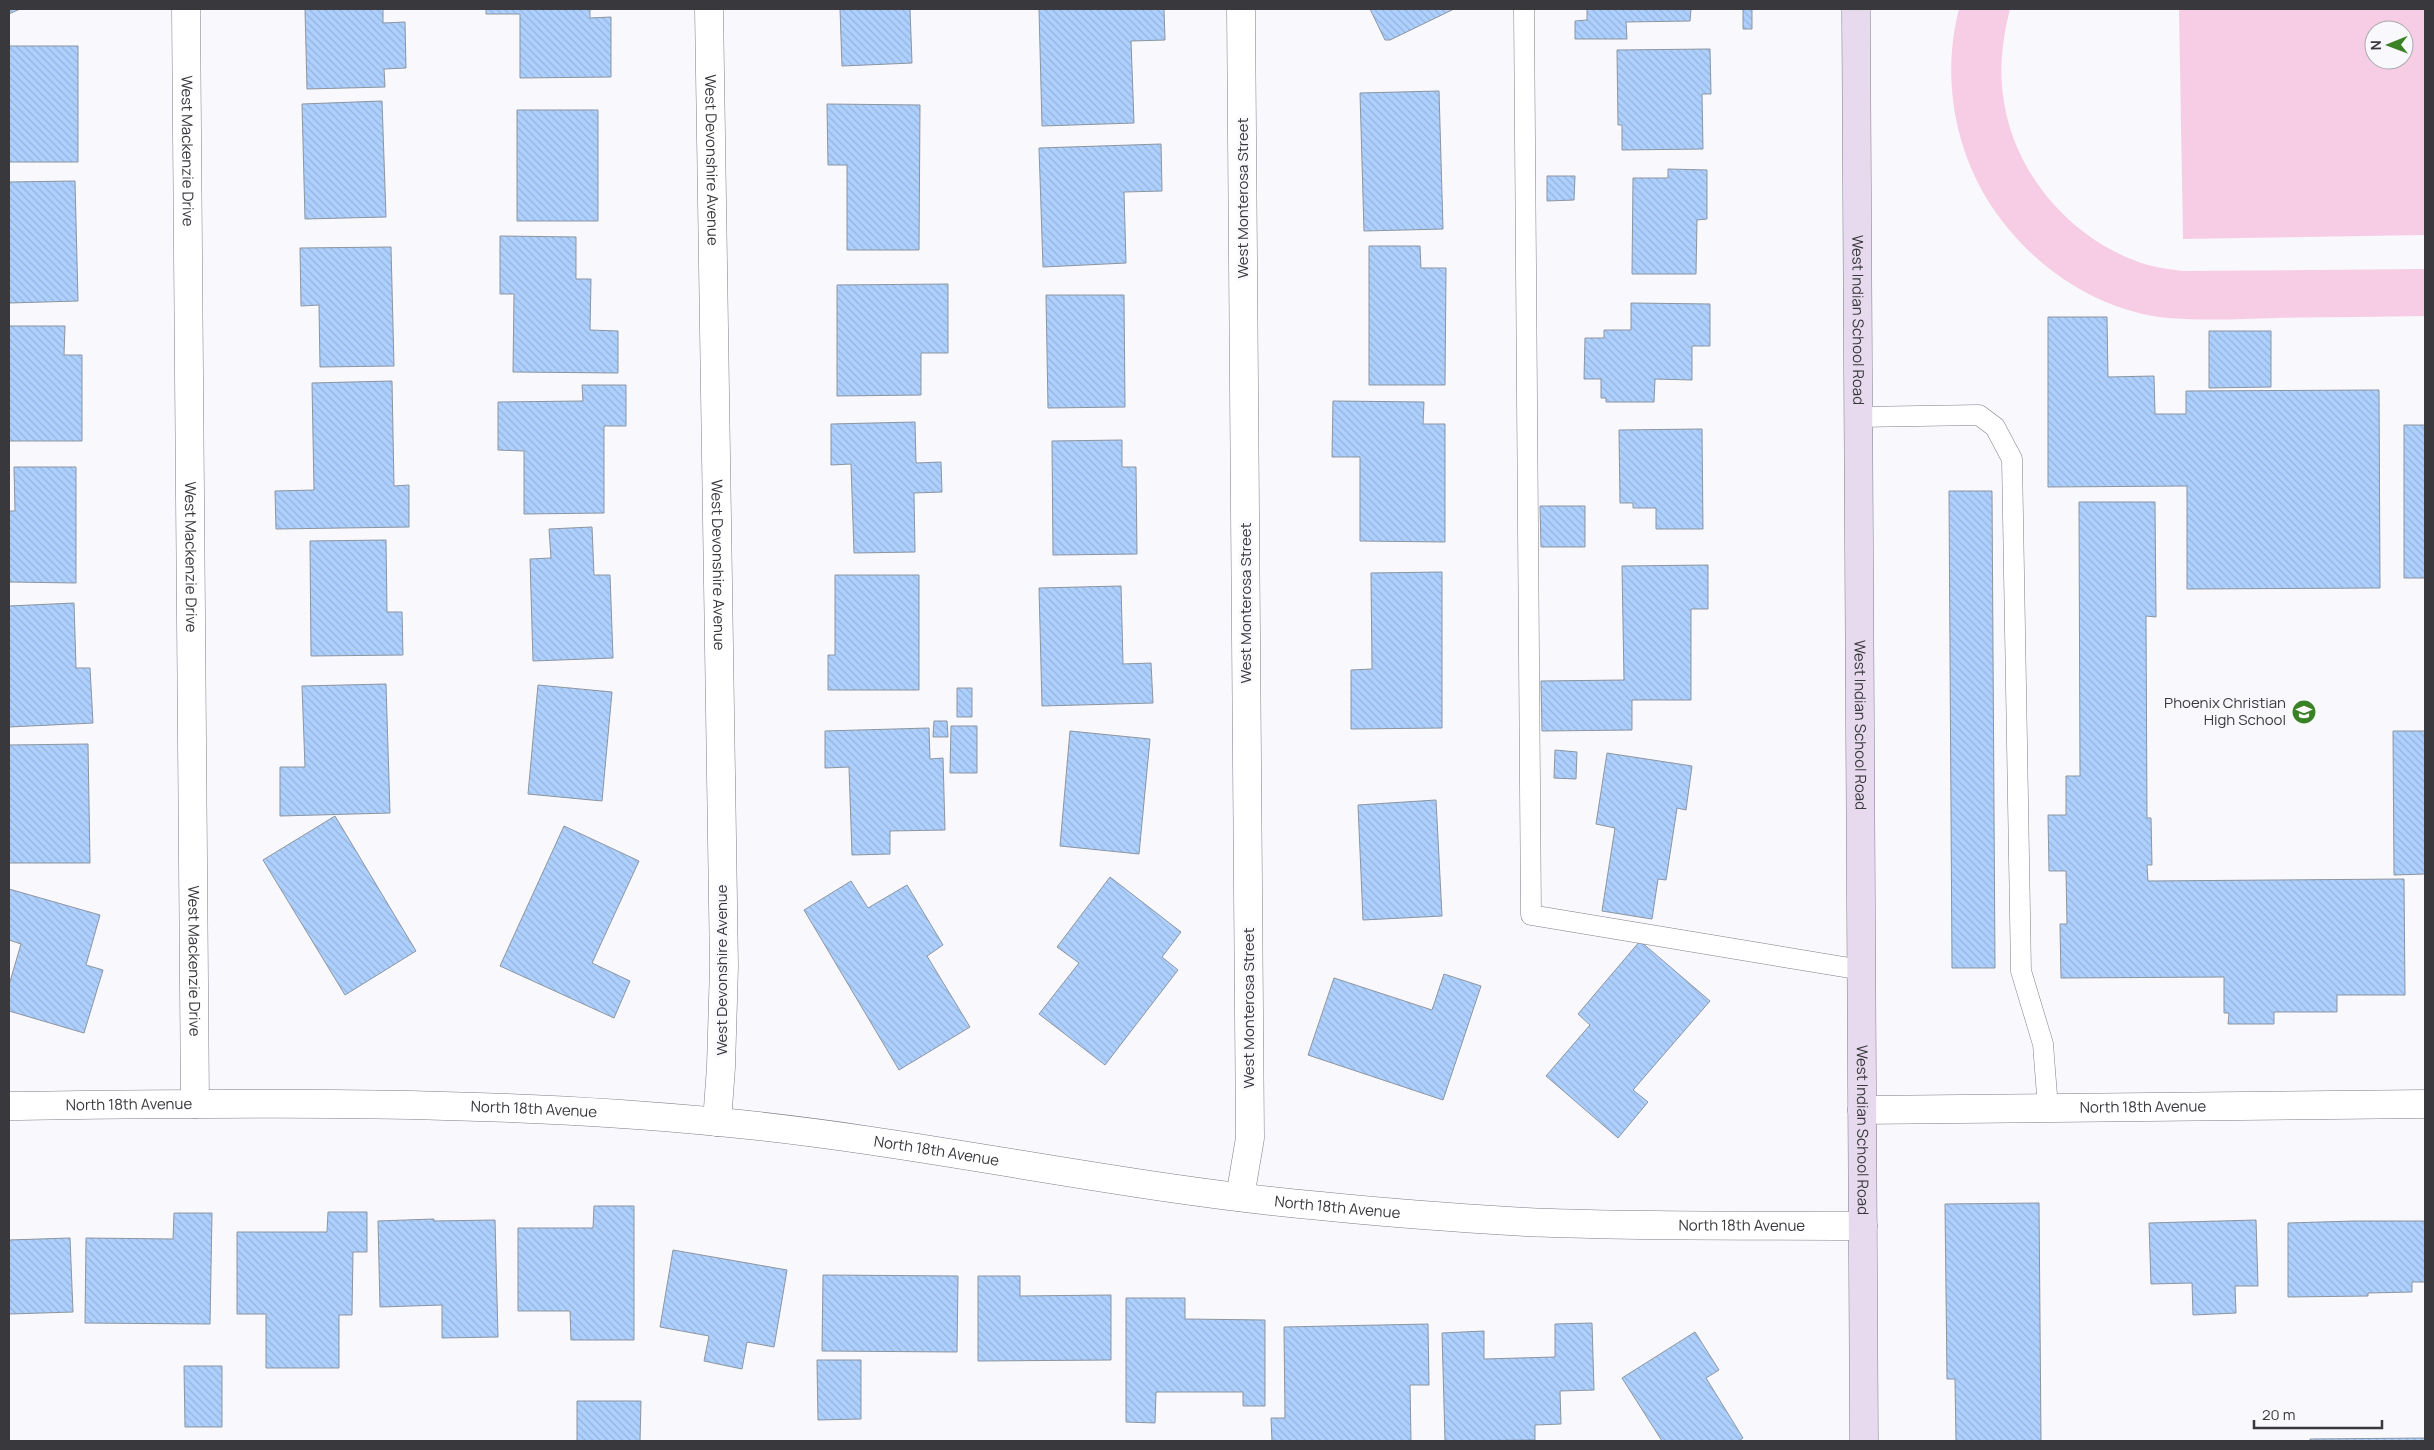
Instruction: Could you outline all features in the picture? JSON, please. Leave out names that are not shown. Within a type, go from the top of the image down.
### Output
[{"type":"main road","name":"West Indian School Road","points":[[1856,9],[1864,1441]]},
{"type":"street","name":"West Mackenzie Drive","points":[[186,9],[194,1104]]},
{"type":"street","name":"West Devonshire Avenue","points":[[709,9],[724,966],[721,1067],[717,1122]]},
{"type":"street","name":"West Monterosa Street","points":[[1240,1197],[1250,1138],[1242,9]]},
{"type":"street","name":"North 18th Avenue","points":[[9,1106],[194,1104],[487,1106],[783,1128],[1174,1189],[1319,1206],[1527,1222],[1863,1226]]},
{"type":"street","name":"North 18th Avenue","points":[[1862,1110],[2425,1104]]},
{"type":"lane","points":[[1524,9],[1531,915],[1862,970]]},
{"type":"lane","points":[[1858,416],[1979,415],[1995,427],[2012,459],[2021,971],[2042,1044],[2048,1108]]},
{"type":"shaded area","points":[[1959,9],[2010,9],[2005,30],[2001,73],[2009,124],[2019,151],[2033,177],[2051,201],[2072,222],[2095,240],[2121,255],[2148,265],[2182,271],[2425,269],[2425,316],[2224,320],[2169,318],[2139,313],[2110,304],[2056,274],[2032,254],[2010,231],[1992,207],[1968,161],[1956,119],[1951,75],[1954,31]]},
{"type":"shaded area","points":[[2179,9],[2425,9],[2425,235],[2183,239]]},
{"type":"building","points":[[9,9],[20,9],[9,14]]},
{"type":"building","points":[[305,9],[383,9],[383,23],[405,22],[406,68],[384,69],[385,87],[307,89]]},
{"type":"building","points":[[486,9],[590,9],[590,18],[611,17],[611,77],[520,78],[520,14],[486,14]]},
{"type":"building","points":[[840,9],[910,9],[912,63],[842,66]]},
{"type":"building","points":[[1039,9],[1164,9],[1165,40],[1131,41],[1134,123],[1042,126]]},
{"type":"building","points":[[1370,9],[1454,9],[1390,40],[1385,40]]},
{"type":"building","points":[[1587,9],[1691,9],[1690,21],[1626,22],[1627,39],[1575,39],[1575,21],[1587,20]]},
{"type":"building","points":[[1743,9],[1752,9],[1752,29],[1743,29]]},
{"type":"building","points":[[9,46],[78,46],[78,162],[9,162]]},
{"type":"building","points":[[1710,49],[1711,94],[1702,94],[1703,149],[1622,150],[1622,125],[1618,125],[1617,50]]},
{"type":"building","points":[[1439,91],[1443,229],[1364,231],[1360,93]]},
{"type":"building","points":[[382,101],[386,217],[305,219],[302,104]]},
{"type":"building","points":[[827,104],[920,105],[919,250],[847,250],[847,165],[828,165]]},
{"type":"building","points":[[517,110],[598,110],[598,221],[517,221]]},
{"type":"building","points":[[1161,144],[1162,191],[1124,192],[1126,263],[1043,267],[1039,148]]},
{"type":"building","points":[[1668,169],[1707,170],[1707,219],[1697,220],[1696,274],[1632,274],[1633,178],[1668,178]]},
{"type":"building","points":[[1547,176],[1575,176],[1574,200],[1547,201]]},
{"type":"building","points":[[75,181],[78,301],[9,303],[9,182]]},
{"type":"building","points":[[500,236],[576,237],[576,279],[591,279],[590,330],[618,331],[618,373],[513,372],[514,294],[500,294]]},
{"type":"building","points":[[1369,246],[1420,246],[1421,268],[1446,268],[1445,385],[1369,385]]},
{"type":"building","points":[[391,247],[394,366],[320,367],[319,305],[301,306],[300,248]]},
{"type":"building","points":[[948,284],[948,353],[921,353],[921,395],[837,396],[837,285]]},
{"type":"building","points":[[1046,295],[1124,295],[1125,407],[1048,408]]},
{"type":"building","points":[[1631,303],[1710,304],[1710,346],[1692,346],[1692,380],[1655,379],[1654,402],[1606,402],[1606,398],[1601,398],[1601,379],[1584,379],[1585,338],[1604,338],[1604,330],[1631,330]]},
{"type":"building","points":[[2048,317],[2107,317],[2108,377],[2154,376],[2155,414],[2186,414],[2186,391],[2379,390],[2380,588],[2187,589],[2187,486],[2048,487]]},
{"type":"building","points":[[9,326],[65,326],[64,355],[82,355],[82,441],[9,441]]},
{"type":"building","points":[[2209,331],[2271,331],[2271,387],[2209,388]]},
{"type":"building","points":[[392,381],[394,486],[409,485],[409,527],[276,529],[275,491],[314,490],[312,383]]},
{"type":"building","points":[[582,385],[626,385],[626,426],[604,426],[604,513],[524,514],[524,451],[498,450],[498,402],[583,401]]},
{"type":"building","points":[[1333,401],[1424,402],[1423,424],[1445,424],[1445,542],[1360,541],[1360,457],[1332,457]]},
{"type":"building","points":[[915,422],[916,463],[941,462],[942,492],[914,493],[915,552],[854,553],[851,464],[831,465],[831,424]]},
{"type":"building","points":[[2404,425],[2425,425],[2425,578],[2404,578]]},
{"type":"building","points":[[1702,429],[1703,529],[1656,529],[1656,508],[1633,508],[1633,503],[1620,503],[1619,430]]},
{"type":"building","points":[[1122,440],[1122,467],[1136,467],[1137,554],[1053,555],[1052,441]]},
{"type":"building","points":[[14,467],[76,467],[76,583],[9,582],[9,511],[15,511]]},
{"type":"building","points":[[1949,491],[1992,491],[1995,968],[1952,968]]},
{"type":"building","points":[[2079,502],[2155,502],[2156,617],[2146,616],[2147,818],[2151,818],[2152,865],[2147,865],[2148,881],[2404,879],[2405,995],[2337,995],[2337,1012],[2274,1012],[2274,1024],[2228,1024],[2229,1013],[2224,1013],[2224,977],[2061,978],[2060,924],[2067,924],[2066,871],[2049,871],[2048,815],[2066,815],[2066,776],[2080,776]]},
{"type":"building","points":[[1540,506],[1585,506],[1585,547],[1541,547]]},
{"type":"building","points":[[592,527],[594,575],[610,575],[613,658],[533,661],[530,559],[551,558],[549,529]]},
{"type":"building","points":[[386,540],[387,612],[402,612],[403,655],[311,656],[310,541]]},
{"type":"building","points":[[1708,565],[1708,609],[1691,609],[1691,700],[1632,700],[1632,730],[1542,731],[1541,681],[1624,680],[1622,566]]},
{"type":"building","points":[[1442,572],[1442,728],[1351,729],[1351,670],[1372,669],[1371,573]]},
{"type":"building","points":[[835,575],[919,575],[919,690],[828,690],[828,655],[835,655]]},
{"type":"building","points":[[1121,586],[1123,664],[1151,663],[1153,703],[1042,706],[1039,588]]},
{"type":"building","points":[[74,603],[76,668],[90,668],[93,723],[9,727],[9,606]]},
{"type":"building","points":[[386,684],[390,813],[280,816],[280,767],[305,767],[302,686]]},
{"type":"building","points":[[538,685],[612,692],[602,801],[528,794]]},
{"type":"building","points":[[957,688],[972,688],[972,717],[957,717]]},
{"type":"building","points":[[934,721],[947,721],[948,737],[933,737]]},
{"type":"building","points":[[951,726],[977,726],[977,773],[950,773]]},
{"type":"building","points":[[929,728],[930,759],[943,758],[945,830],[890,831],[890,854],[852,855],[849,767],[825,768],[825,731]]},
{"type":"building","points":[[1070,731],[1150,739],[1139,854],[1060,846]]},
{"type":"building","points":[[2393,731],[2425,731],[2425,874],[2394,875]]},
{"type":"building","points":[[88,744],[90,863],[9,863],[9,745]]},
{"type":"building","points":[[1555,750],[1577,752],[1576,779],[1554,778]]},
{"type":"building","points":[[1607,753],[1692,766],[1686,810],[1677,808],[1666,880],[1658,879],[1652,919],[1602,911],[1615,828],[1596,824]]},
{"type":"building","points":[[1436,800],[1442,916],[1363,920],[1358,805]]},
{"type":"building","points":[[335,816],[416,951],[345,995],[263,860]]},
{"type":"building","points":[[564,826],[639,861],[592,963],[630,981],[614,1018],[500,966]]},
{"type":"building","points":[[1110,877],[1181,932],[1162,957],[1178,970],[1105,1065],[1039,1014],[1079,963],[1057,947]]},
{"type":"building","points":[[851,881],[868,908],[907,885],[943,945],[927,956],[970,1027],[899,1070],[804,910]]},
{"type":"building","points":[[9,889],[100,915],[86,965],[103,970],[84,1033],[9,1011],[9,985],[21,944],[9,940]]},
{"type":"building","points":[[1640,941],[1710,1001],[1633,1090],[1648,1102],[1618,1138],[1546,1076],[1590,1025],[1578,1014]]},
{"type":"building","points":[[1444,974],[1481,986],[1443,1100],[1308,1055],[1334,978],[1432,1010]]},
{"type":"building","points":[[2039,1203],[2041,1441],[1956,1441],[1955,1379],[1947,1379],[1945,1204]]},
{"type":"building","points":[[594,1206],[634,1206],[634,1340],[571,1340],[570,1311],[518,1311],[518,1228],[593,1228]]},
{"type":"building","points":[[328,1212],[367,1212],[367,1252],[353,1252],[352,1315],[339,1315],[339,1368],[266,1368],[266,1314],[237,1314],[237,1232],[327,1232]]},
{"type":"building","points":[[174,1213],[212,1213],[210,1324],[85,1323],[86,1238],[173,1239]]},
{"type":"building","points":[[434,1219],[434,1221],[495,1220],[498,1337],[442,1338],[442,1305],[380,1307],[378,1221]]},
{"type":"building","points":[[2256,1220],[2258,1286],[2235,1286],[2236,1313],[2193,1315],[2192,1283],[2151,1284],[2149,1223]]},
{"type":"building","points":[[2425,1221],[2425,1282],[2412,1282],[2412,1292],[2368,1293],[2368,1296],[2288,1297],[2288,1223]]},
{"type":"building","points":[[70,1238],[73,1312],[9,1314],[9,1240]]},
{"type":"building","points":[[673,1250],[787,1270],[774,1347],[747,1342],[742,1369],[704,1361],[709,1336],[660,1327]]},
{"type":"building","points":[[823,1275],[958,1276],[957,1352],[822,1351]]},
{"type":"building","points":[[978,1276],[1020,1276],[1020,1296],[1111,1295],[1111,1360],[978,1361]]},
{"type":"building","points":[[1126,1298],[1185,1298],[1185,1319],[1265,1320],[1265,1406],[1243,1406],[1243,1392],[1156,1392],[1155,1423],[1126,1422]]},
{"type":"building","points":[[1592,1323],[1594,1390],[1560,1391],[1561,1424],[1535,1425],[1535,1440],[1445,1441],[1442,1333],[1484,1331],[1484,1359],[1555,1357],[1555,1324]]},
{"type":"building","points":[[1428,1324],[1429,1385],[1410,1385],[1411,1441],[1272,1441],[1271,1418],[1285,1418],[1284,1327]]},
{"type":"building","points":[[1695,1332],[1719,1370],[1706,1378],[1743,1438],[1739,1441],[1662,1441],[1622,1378]]},
{"type":"building","points":[[817,1360],[861,1360],[861,1419],[818,1420]]},
{"type":"building","points":[[184,1366],[222,1366],[222,1427],[185,1427]]},
{"type":"building","points":[[577,1401],[641,1401],[640,1441],[577,1441]]},
{"type":"building","points":[[2425,1438],[2425,1441],[2310,1441],[2310,1439]]},
{"type":"place","name":"Phoenix Christian High School","points":[[2304,712]]}]
